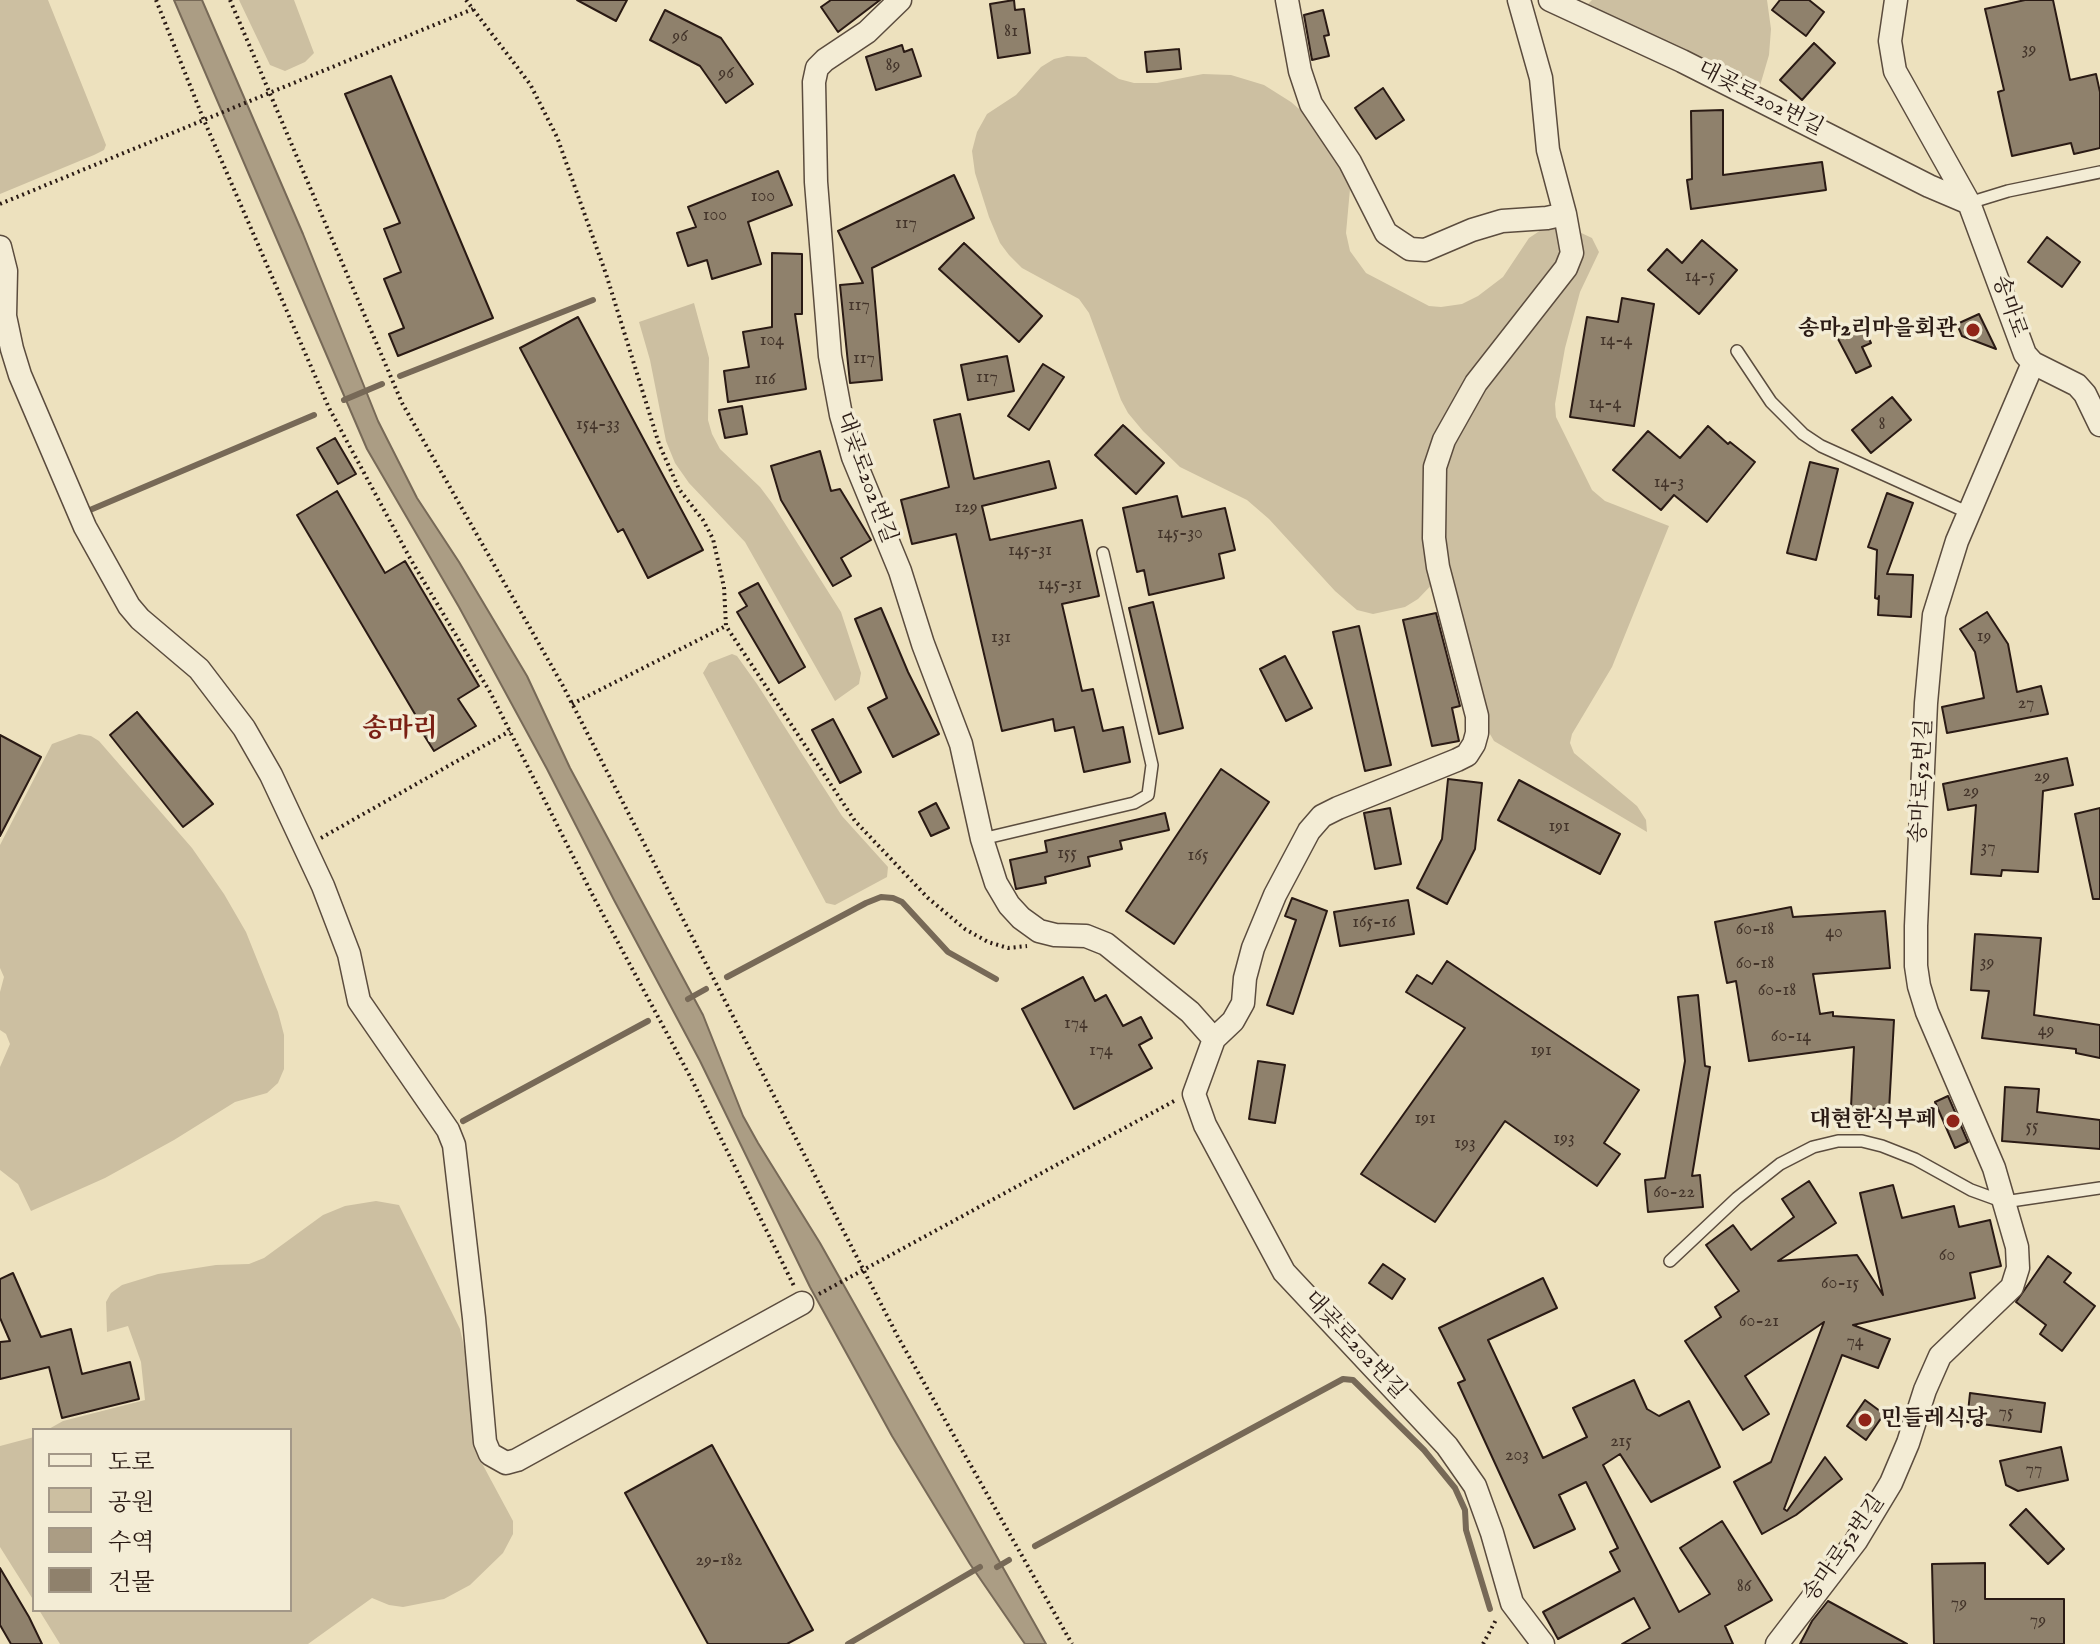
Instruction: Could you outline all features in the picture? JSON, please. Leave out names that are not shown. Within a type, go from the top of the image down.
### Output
[{"type":"street","name":"대곶로202번길","points":[[900,0],[867,32],[825,60],[817,68],[814,82],[816,182],[830,356],[853,457],[900,571],[923,644],[961,744],[982,839],[996,883],[1009,905],[1039,931],[1086,936],[1106,944],[1190,1012],[1214,1039]]},
{"type":"street","points":[[1287,0],[1300,71],[1311,104],[1350,162],[1386,233],[1397,243],[1410,249],[1425,250],[1502,221],[1565,214]]},
{"type":"street","points":[[1194,1094],[1214,1039],[1233,1021],[1243,1003],[1245,978],[1253,948],[1275,895],[1309,831],[1322,816],[1338,808],[1467,755],[1477,733],[1477,716],[1469,680],[1438,567],[1434,538],[1435,467],[1444,440],[1476,383],[1566,268],[1572,253],[1548,150],[1541,78],[1519,0]]},
{"type":"street","name":"대곶로202번길","points":[[1550,0],[1682,61],[1929,186],[1969,203]]},
{"type":"street","name":"송마로","points":[[1896,0],[1890,41],[1895,71],[1969,203],[2020,343],[2033,363],[2077,385],[2085,394],[2100,425]]},
{"type":"street","points":[[0,247],[6,271],[5,316],[12,349],[20,375],[85,527],[129,606],[199,669],[244,728],[271,775],[343,937],[359,1001],[448,1130],[454,1145],[485,1442],[490,1454],[506,1463],[517,1460],[802,1303]]},
{"type":"street","name":"송마로52번길","points":[[1777,1644],[1856,1541],[1891,1483],[1940,1356],[2012,1287],[2018,1268],[2017,1247],[1994,1168],[1927,1012],[1916,966],[1926,703],[1934,615],[1957,541],[2033,363]]},
{"type":"street","name":"대곶로202번길","points":[[1194,1094],[1205,1125],[1284,1272],[1447,1446],[1475,1486],[1512,1603],[1543,1644]]},
{"type":"lane","points":[[1969,203],[2008,191],[2100,172]]},
{"type":"lane","points":[[1737,351],[1771,402],[1803,434],[1821,446],[1969,513]]},
{"type":"lane","points":[[982,839],[1134,803],[1148,795],[1152,765],[1103,553]]},
{"type":"lane","points":[[1670,1261],[1737,1198],[1780,1164],[1813,1147],[1838,1141],[1862,1141],[1882,1146],[1915,1159],[1971,1190],[2004,1202],[2100,1188]]},
{"type":"path","points":[[156,0],[203,118],[329,408],[411,560],[510,731],[593,896],[692,1080],[802,1303],[1168,1102],[1194,1094]]},
{"type":"path","points":[[230,0],[402,403],[572,704],[898,1337],[1072,1644]]},
{"type":"path","points":[[466,0],[530,84],[557,137],[606,274],[659,444],[679,489],[703,520],[713,539],[724,587],[726,626],[855,821],[928,898],[965,929],[988,942],[1008,948],[1025,946],[1055,935]]},
{"type":"path","points":[[0,204],[473,9]]},
{"type":"path","points":[[572,704],[726,626]]},
{"type":"path","points":[[305,847],[510,731]]},
{"type":"path","points":[[1483,1644],[1497,1618],[1512,1603]]},
{"type":"green space","points":[[0,0],[48,0],[106,145],[104,150],[94,155],[0,194]]},
{"type":"green space","points":[[239,0],[294,0],[314,53],[305,62],[285,71],[270,65]]},
{"type":"green space","points":[[1592,0],[1767,0],[1771,29],[1769,55],[1759,89],[1587,5]]},
{"type":"green space","points":[[1067,56],[1086,57],[1119,79],[1134,83],[1157,83],[1203,74],[1231,75],[1264,85],[1291,102],[1306,115],[1345,171],[1350,189],[1346,233],[1350,251],[1366,273],[1429,306],[1462,304],[1478,296],[1503,277],[1529,238],[1544,228],[1562,224],[1592,238],[1599,252],[1580,292],[1565,348],[1555,404],[1556,417],[1592,490],[1605,501],[1669,526],[1612,667],[1572,734],[1570,743],[1574,753],[1637,806],[1646,820],[1647,832],[1494,741],[1487,729],[1461,605],[1452,582],[1443,573],[1418,599],[1405,607],[1373,614],[1357,610],[1247,500],[1180,467],[1143,431],[1121,400],[1089,313],[1079,299],[1022,268],[1000,243],[975,173],[972,151],[977,132],[987,114],[1016,95],[1041,67]]},
{"type":"green space","points":[[694,303],[709,358],[708,420],[712,434],[720,449],[760,487],[772,503],[841,612],[861,673],[859,684],[835,701],[745,542],[689,483],[675,463],[666,441],[639,322]]},
{"type":"green space","points":[[732,654],[737,656],[757,684],[842,816],[888,867],[887,877],[835,905],[826,903],[703,673],[709,663]]},
{"type":"green space","points":[[79,734],[99,741],[192,848],[224,894],[246,932],[278,1012],[284,1035],[284,1069],[278,1083],[267,1093],[235,1102],[105,1178],[31,1211],[18,1184],[0,1170],[0,1067],[10,1044],[6,1034],[0,1030],[0,992],[4,977],[0,968],[0,845],[52,744]]},
{"type":"green space","points":[[376,1201],[399,1205],[460,1329],[467,1360],[477,1454],[513,1521],[513,1534],[503,1553],[470,1585],[444,1599],[403,1607],[372,1598],[308,1644],[60,1644],[40,1612],[292,1612],[292,1428],[51,1428],[63,1421],[145,1400],[141,1362],[128,1326],[107,1332],[106,1302],[111,1293],[122,1285],[158,1274],[216,1265],[249,1264],[264,1258],[323,1215],[345,1206]]},
{"type":"green space","points":[[32,1438],[32,1598],[0,1547],[0,1446]]},
{"type":"water","points":[[174,0],[202,0],[303,234],[378,421],[417,498],[527,676],[570,768],[703,1015],[743,1116],[820,1243],[1046,1644],[1025,1644],[970,1564],[892,1436],[810,1287],[700,1061],[547,769],[459,607],[367,449]]},
{"type":"building","points":[[577,0],[627,0],[616,21]]},
{"type":"building","points":[[831,0],[880,0],[838,32],[821,7]]},
{"type":"building","points":[[1014,0],[1015,10],[1024,9],[1030,53],[998,58],[990,4]]},
{"type":"building","points":[[1780,0],[1809,0],[1824,12],[1806,36],[1772,10]]},
{"type":"building","points":[[2025,0],[2053,0],[2070,80],[2096,74],[2100,92],[2100,148],[2074,154],[2071,143],[2012,156],[1998,92],[2004,90],[1985,9]]},
{"type":"building","points":[[665,10],[721,38],[753,84],[726,103],[700,66],[650,40]]},
{"type":"building","points":[[1323,10],[1329,35],[1324,36],[1329,56],[1312,60],[1304,15]]},
{"type":"building","points":[[1814,43],[1835,63],[1802,100],[1780,80]]},
{"type":"building","points":[[902,45],[904,52],[912,49],[921,76],[876,90],[866,57]]},
{"type":"building","points":[[1179,49],[1181,69],[1147,72],[1145,52]]},
{"type":"building","points":[[391,76],[493,318],[398,356],[389,334],[404,328],[384,279],[401,272],[384,229],[400,223],[345,94]]},
{"type":"building","points":[[1383,88],[1404,120],[1376,139],[1355,108]]},
{"type":"building","points":[[1723,110],[1723,175],[1822,162],[1826,190],[1691,209],[1687,180],[1692,179],[1691,111]]},
{"type":"building","points":[[778,171],[792,205],[748,222],[761,264],[712,279],[707,260],[688,266],[677,233],[696,227],[688,207]]},
{"type":"building","points":[[954,175],[974,218],[872,268],[882,380],[850,383],[840,285],[863,283],[838,231]]},
{"type":"building","points":[[2047,237],[2080,262],[2062,287],[2028,262]]},
{"type":"building","points":[[1702,240],[1737,270],[1699,314],[1648,270],[1667,249],[1682,263]]},
{"type":"building","points":[[964,243],[1042,316],[1019,342],[939,269]]},
{"type":"building","points":[[772,253],[802,254],[802,314],[795,314],[806,389],[728,402],[724,371],[749,367],[743,332],[772,327]]},
{"type":"building","points":[[1622,298],[1654,304],[1634,426],[1570,417],[1587,317],[1618,322]]},
{"type":"building","name":"송마2리마을회관","points":[[1979,314],[1996,349],[1962,336],[1957,324]]},
{"type":"building","points":[[578,317],[703,550],[648,578],[623,529],[618,532],[520,348]]},
{"type":"building","points":[[1862,324],[1871,343],[1862,347],[1871,366],[1856,373],[1837,337]]},
{"type":"building","points":[[1007,356],[1014,391],[968,400],[961,365]]},
{"type":"building","points":[[1043,364],[1064,377],[1029,430],[1008,416]]},
{"type":"building","points":[[1892,397],[1911,420],[1871,453],[1852,430]]},
{"type":"building","points":[[742,406],[747,434],[725,438],[719,410]]},
{"type":"building","points":[[960,414],[974,479],[1049,461],[1056,488],[982,506],[990,540],[1082,520],[1099,596],[1062,604],[1082,691],[1093,689],[1103,731],[1123,727],[1130,762],[1084,772],[1074,727],[1055,731],[1053,719],[1002,731],[956,534],[912,544],[901,500],[949,487],[934,420]]},
{"type":"building","points":[[1123,425],[1164,463],[1136,494],[1095,455]]},
{"type":"building","points":[[1708,426],[1755,462],[1707,522],[1674,495],[1661,510],[1613,470],[1648,431],[1680,458]]},
{"type":"building","points":[[335,438],[356,474],[338,484],[317,448]]},
{"type":"building","points":[[820,451],[831,491],[840,489],[871,540],[841,558],[851,576],[833,586],[781,500],[771,466]]},
{"type":"building","points":[[1810,462],[1838,469],[1816,560],[1787,553]]},
{"type":"building","points":[[337,491],[385,573],[405,561],[479,686],[458,699],[476,726],[434,751],[297,515]]},
{"type":"building","points":[[1887,493],[1913,503],[1887,574],[1913,575],[1911,617],[1878,615],[1879,596],[1875,598],[1877,550],[1868,547]]},
{"type":"building","points":[[1177,496],[1182,517],[1225,508],[1235,550],[1219,554],[1224,578],[1149,595],[1144,570],[1137,572],[1123,508]]},
{"type":"building","points":[[758,583],[805,667],[779,683],[737,612],[747,606],[739,593]]},
{"type":"building","points":[[1153,602],[1183,728],[1159,734],[1129,608]]},
{"type":"building","points":[[881,608],[939,734],[893,757],[868,708],[887,698],[855,619]]},
{"type":"building","points":[[1987,612],[2008,644],[2017,692],[2041,686],[2048,714],[1947,733],[1942,707],[1984,698],[1975,652],[1960,629]]},
{"type":"building","points":[[1436,613],[1460,706],[1452,708],[1459,741],[1432,746],[1403,620]]},
{"type":"building","points":[[1359,626],[1391,765],[1365,771],[1333,632]]},
{"type":"building","points":[[1285,656],[1312,708],[1286,721],[1260,669]]},
{"type":"building","points":[[137,712],[213,804],[183,827],[110,735]]},
{"type":"building","points":[[833,719],[861,772],[840,783],[812,730]]},
{"type":"building","points":[[0,735],[41,757],[0,836]]},
{"type":"building","points":[[2067,758],[2073,785],[2043,791],[2038,872],[2002,870],[2001,876],[1971,874],[1976,805],[1948,810],[1943,784]]},
{"type":"building","points":[[1221,769],[1269,802],[1174,944],[1126,911]]},
{"type":"building","points":[[1448,779],[1482,783],[1475,849],[1447,904],[1417,888],[1442,839]]},
{"type":"building","points":[[1519,780],[1620,834],[1600,874],[1498,820]]},
{"type":"building","points":[[936,803],[949,828],[931,836],[919,812]]},
{"type":"building","points":[[1390,808],[1401,864],[1375,869],[1364,813]]},
{"type":"building","points":[[2100,808],[2100,899],[2093,899],[2075,814]]},
{"type":"building","points":[[1165,813],[1169,830],[1120,841],[1122,849],[1088,857],[1090,866],[1045,877],[1046,883],[1016,889],[1010,860],[1047,852],[1045,841]]},
{"type":"building","points":[[1292,898],[1327,911],[1293,1014],[1267,1005],[1296,920],[1285,916]]},
{"type":"building","points":[[1408,900],[1414,934],[1340,946],[1334,912]]},
{"type":"building","points":[[1791,907],[1793,917],[1885,911],[1890,968],[1813,974],[1820,1014],[1833,1012],[1833,1016],[1894,1020],[1889,1110],[1851,1107],[1854,1047],[1749,1061],[1736,981],[1727,983],[1715,922]]},
{"type":"building","points":[[1975,934],[2041,938],[2034,1015],[2100,1025],[2100,1058],[2076,1053],[2076,1049],[1982,1038],[1989,991],[1971,990]]},
{"type":"building","points":[[1447,961],[1639,1090],[1604,1143],[1620,1154],[1597,1186],[1505,1121],[1435,1222],[1361,1174],[1465,1028],[1406,992],[1417,975],[1432,984]]},
{"type":"building","points":[[1083,977],[1095,1001],[1106,995],[1123,1026],[1141,1017],[1152,1038],[1139,1045],[1152,1068],[1074,1109],[1022,1009]]},
{"type":"building","points":[[1698,995],[1705,1066],[1710,1067],[1692,1176],[1700,1175],[1703,1207],[1648,1212],[1645,1180],[1665,1178],[1685,1061],[1678,997]]},
{"type":"building","points":[[1258,1061],[1285,1065],[1275,1123],[1249,1119]]},
{"type":"building","points":[[2005,1087],[2039,1089],[2037,1112],[2100,1120],[2100,1149],[2002,1141]]},
{"type":"building","name":"대현한식부페","points":[[1948,1096],[1968,1142],[1955,1148],[1935,1102]]},
{"type":"building","points":[[1809,1181],[1836,1223],[1778,1261],[1857,1255],[1883,1295],[1860,1193],[1893,1185],[1902,1218],[1954,1206],[1959,1227],[1990,1220],[2001,1266],[1970,1273],[1975,1298],[1853,1325],[1890,1339],[1878,1368],[1842,1355],[1784,1509],[1787,1511],[1825,1457],[1842,1479],[1796,1515],[1762,1534],[1734,1482],[1771,1462],[1824,1322],[1745,1376],[1769,1414],[1743,1430],[1685,1341],[1721,1317],[1715,1307],[1739,1291],[1706,1245],[1733,1225],[1751,1250],[1794,1217],[1782,1199]]},
{"type":"building","points":[[2048,1256],[2071,1273],[2064,1282],[2095,1306],[2062,1351],[2040,1334],[2046,1325],[2016,1302]]},
{"type":"building","points":[[1383,1264],[1405,1279],[1392,1299],[1369,1283]]},
{"type":"building","points":[[13,1273],[41,1337],[71,1329],[82,1374],[130,1362],[139,1399],[62,1418],[49,1367],[0,1379],[0,1342],[10,1341],[0,1318],[0,1279]]},
{"type":"building","points":[[1543,1278],[1557,1308],[1488,1340],[1543,1458],[1587,1437],[1573,1408],[1634,1380],[1647,1409],[1659,1416],[1689,1401],[1720,1467],[1651,1502],[1620,1454],[1603,1465],[1679,1612],[1710,1594],[1680,1548],[1722,1521],[1772,1600],[1725,1626],[1733,1644],[1622,1644],[1650,1628],[1634,1598],[1558,1639],[1543,1612],[1620,1571],[1610,1552],[1618,1548],[1586,1482],[1559,1495],[1575,1529],[1534,1548],[1458,1383],[1465,1380],[1439,1328]]},
{"type":"building","points":[[1970,1393],[2045,1403],[2041,1432],[1967,1422]]},
{"type":"building","name":"민들레식당","points":[[1865,1400],[1884,1414],[1866,1440],[1847,1426]]},
{"type":"building","points":[[712,1445],[813,1630],[787,1644],[708,1644],[625,1493]]},
{"type":"building","points":[[2061,1447],[2068,1480],[2018,1491],[2006,1485],[2000,1461]]},
{"type":"building","points":[[2026,1509],[2064,1549],[2048,1564],[2010,1525]]},
{"type":"building","points":[[1985,1563],[1985,1599],[2064,1599],[2064,1644],[1934,1644],[1932,1564]]},
{"type":"building","points":[[0,1568],[42,1644],[11,1644],[0,1625]]},
{"type":"building","points":[[1828,1601],[1907,1644],[1800,1644],[1812,1621]]},
{"type":"waterway","points":[[400,376],[593,300]]},
{"type":"waterway","points":[[344,400],[382,384]]},
{"type":"waterway","points":[[90,510],[314,415]]},
{"type":"waterway","points":[[727,977],[881,897],[902,902],[948,952],[996,979]]},
{"type":"waterway","points":[[688,999],[706,989]]},
{"type":"waterway","points":[[463,1121],[648,1021]]},
{"type":"waterway","points":[[1035,1546],[1343,1379],[1353,1380],[1424,1450],[1455,1488],[1465,1510],[1466,1530],[1490,1609]]},
{"type":"waterway","points":[[997,1567],[1009,1560]]},
{"type":"waterway","points":[[848,1644],[980,1567]]},
{"type":"place","name":"송마2리마을회관","points":[[1973,330]]},
{"type":"place","name":"대현한식부페","points":[[1953,1121]]},
{"type":"place","name":"민들레식당","points":[[1865,1420]]},
{"type":"district","name":"송마리","points":[[400,731]]}]
